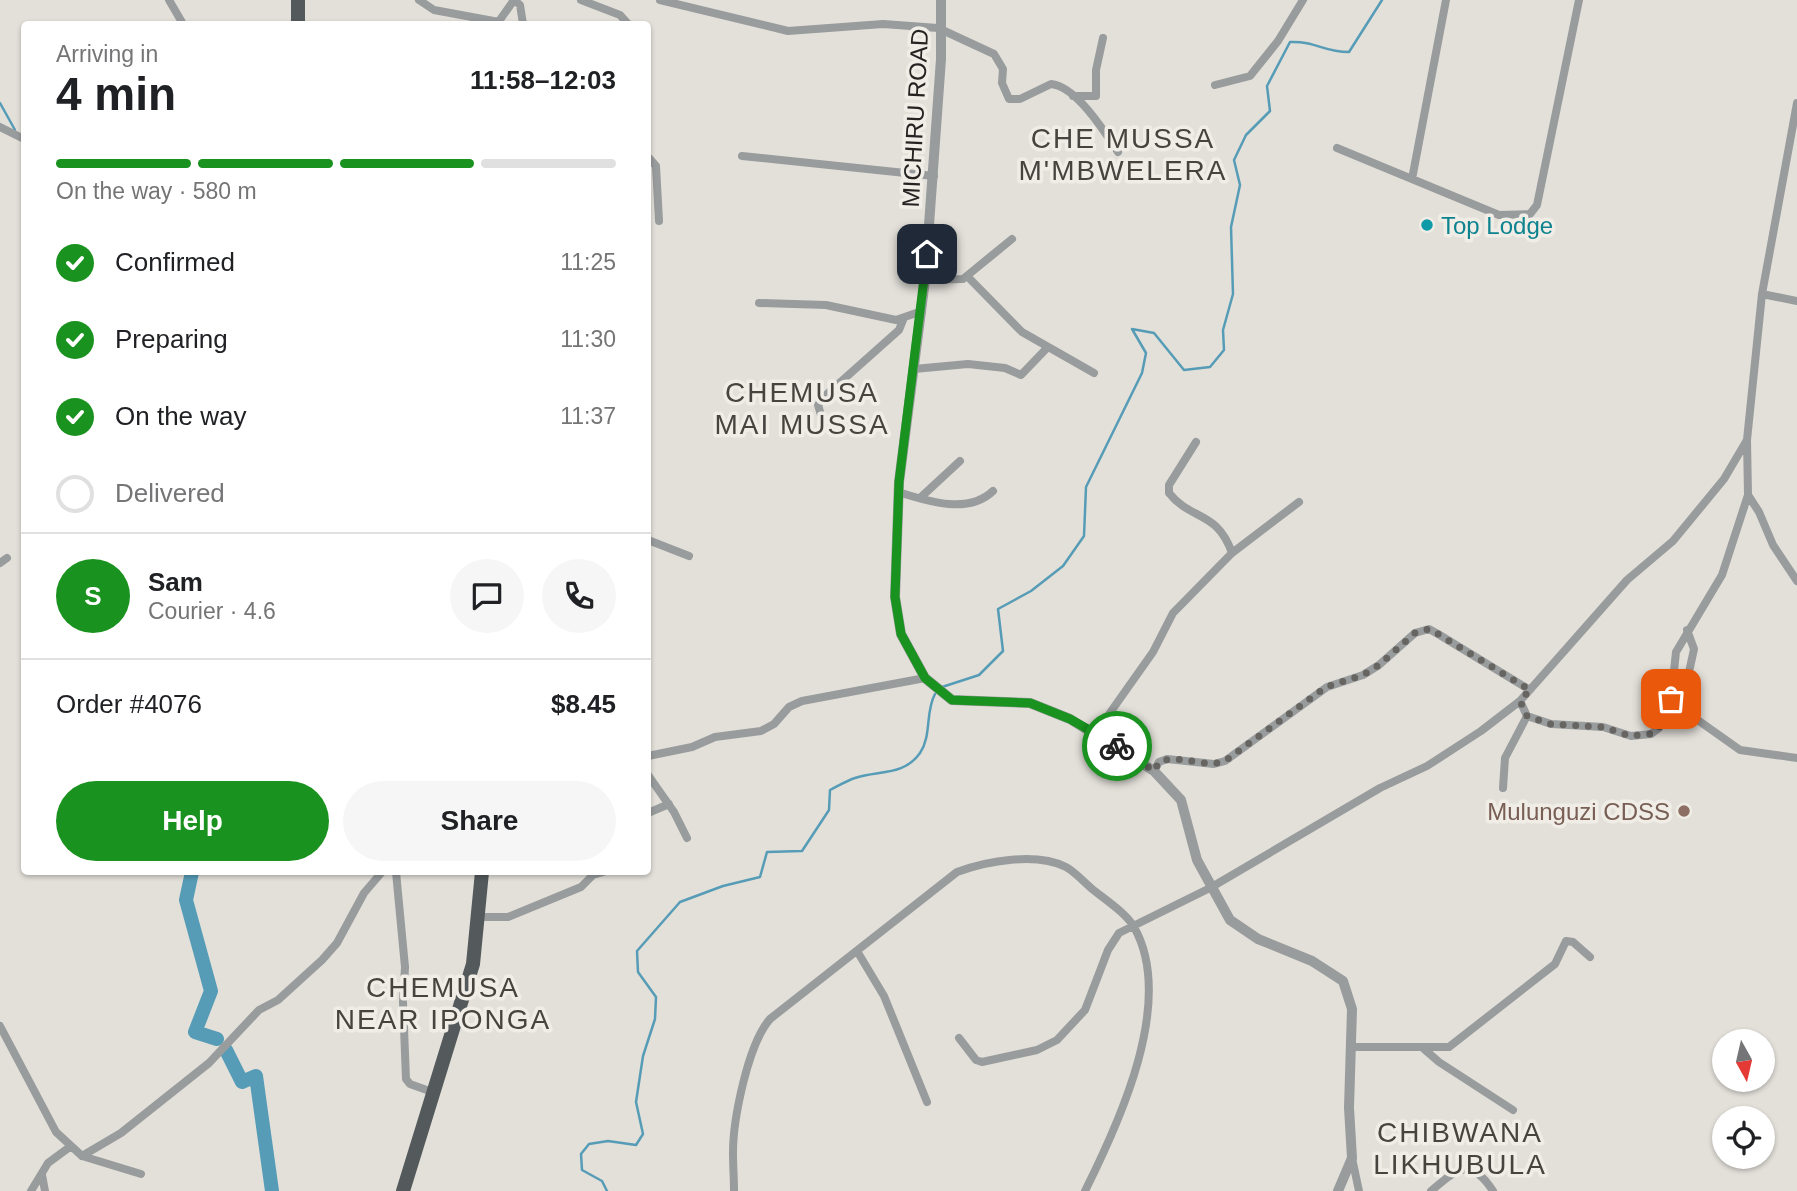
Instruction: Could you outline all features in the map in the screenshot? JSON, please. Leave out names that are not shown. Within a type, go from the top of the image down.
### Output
[{"type":"highway","points":[[298,0],[298,21]]},
{"type":"highway","points":[[403,1191],[436,1093],[470,975],[480,917],[482,875]]},
{"type":"street","points":[[169,0],[181,21]]},
{"type":"street","points":[[419,0],[434,10],[488,21]]},
{"type":"street","points":[[499,21],[514,0],[522,11],[523,21]]},
{"type":"street","points":[[581,0],[620,15],[625,21]]},
{"type":"street","points":[[660,0],[789,31],[883,24],[928,26],[943,30],[994,54],[1003,69],[1002,83],[1009,99],[1020,99],[1051,84],[1059,85],[1099,121],[1118,152]]},
{"type":"street","name":"MICHIRU ROAD","points":[[941,0],[943,30],[925,280],[902,440],[898,492],[896,610],[904,642],[925,678],[952,700],[1023,701],[1070,719],[1154,771],[1181,800],[1197,860],[1210,888],[1230,920],[1243,930],[1312,961],[1343,981],[1351,1001],[1352,1158],[1338,1191]]},
{"type":"street","points":[[1215,85],[1250,76],[1278,41],[1303,0]]},
{"type":"street","points":[[1412,179],[1446,0]]},
{"type":"street","points":[[1337,148],[1499,215],[1522,216],[1533,212],[1537,205],[1579,0]]},
{"type":"street","points":[[1073,96],[1096,96],[1096,70],[1103,38]]},
{"type":"street","points":[[1520,701],[1527,716],[1550,724],[1603,727],[1630,736],[1651,734],[1659,728],[1667,714],[1676,652],[1722,575],[1748,495],[1747,440],[1762,294],[1797,103]]},
{"type":"street","points":[[0,127],[21,138]]},
{"type":"street","points":[[742,156],[934,176]]},
{"type":"street","points":[[651,160],[656,166],[659,221]]},
{"type":"street","points":[[925,280],[968,277],[1012,239]]},
{"type":"street","points":[[968,277],[1022,332],[1094,373]]},
{"type":"street","points":[[1762,294],[1797,301]]},
{"type":"street","points":[[759,303],[826,305],[903,320]]},
{"type":"street","points":[[821,415],[818,405],[826,395],[896,332],[903,320],[922,311]]},
{"type":"street","points":[[914,369],[968,364],[1005,369],[1021,375],[1047,348]]},
{"type":"street","points":[[959,1038],[976,1060],[982,1062],[1037,1050],[1057,1040],[1084,1010],[1113,940],[1133,925],[1210,888],[1380,788],[1427,766],[1520,701],[1627,580],[1673,541],[1724,479],[1747,440]]},
{"type":"street","points":[[1196,442],[1169,485],[1169,493],[1182,505],[1218,526],[1232,553]]},
{"type":"street","points":[[920,498],[960,461]]},
{"type":"street","points":[[898,492],[939,503],[964,503],[988,496],[993,491]]},
{"type":"street","points":[[1748,495],[1759,512],[1773,545],[1797,581]]},
{"type":"street","points":[[1095,734],[1153,652],[1173,613],[1232,553],[1299,502]]},
{"type":"street","points":[[651,541],[689,556]]},
{"type":"street","points":[[1154,771],[1159,762],[1167,759],[1214,764],[1236,755],[1326,687],[1368,671],[1415,633],[1424,630],[1438,634],[1530,690]]},
{"type":"street","points":[[1687,630],[1694,649],[1686,686],[1692,716],[1740,750],[1797,758]]},
{"type":"street","points":[[651,755],[692,747],[715,737],[761,731],[774,724],[789,707],[802,701],[925,678]]},
{"type":"street","points":[[1503,788],[1505,758],[1527,716]]},
{"type":"street","points":[[651,779],[669,804],[687,838]]},
{"type":"street","points":[[651,812],[669,804]]},
{"type":"street","points":[[734,1191],[733,1151],[748,1060],[755,1041],[770,1019],[946,880],[984,863],[1036,861],[1068,868],[1133,925],[1145,963],[1146,1034],[1135,1077],[1085,1191]]},
{"type":"street","points":[[82,1156],[121,1133],[209,1063],[260,1010],[284,995],[322,960],[337,943],[364,893],[379,875]]},
{"type":"street","points":[[396,875],[405,967],[403,1002],[406,1079],[410,1084],[436,1093]]},
{"type":"street","points":[[480,917],[508,917],[581,887],[593,875]]},
{"type":"street","points":[[1351,1047],[1449,1047],[1555,964],[1566,940],[1573,942],[1590,957]]},
{"type":"street","points":[[857,951],[884,996],[927,1102]]},
{"type":"street","points":[[0,1026],[23,1065],[46,1118],[71,1146],[82,1156],[141,1174]]},
{"type":"street","points":[[1424,1049],[1439,1062],[1513,1110]]},
{"type":"street","points":[[31,1191],[48,1163],[71,1146]]},
{"type":"street","points":[[1352,1158],[1359,1191]]},
{"type":"street","points":[[1431,1191],[1462,1170],[1472,1168],[1479,1171],[1493,1191]]},
{"type":"street","points":[[42,1175],[44,1191]]},
{"type":"waterway","points":[[939,688],[979,675],[1003,651],[998,609],[1031,591],[1063,566],[1084,536],[1086,487],[1142,373],[1146,353],[1132,329],[1154,333],[1184,370],[1210,367],[1224,350],[1223,330],[1233,294],[1231,227],[1240,185],[1234,160],[1246,135],[1270,111],[1267,86],[1290,42],[1349,52],[1382,0]]},
{"type":"waterway","points":[[0,103],[15,130]]},
{"type":"waterway","points":[[607,1191],[602,1181],[582,1170],[581,1154],[589,1144],[608,1141],[636,1145],[643,1134],[636,1102],[643,1056],[655,1019],[656,997],[638,972],[637,951],[680,902],[723,886],[760,877],[767,852],[802,851],[829,810],[830,790],[855,778],[899,769],[914,760],[924,746],[935,694]]},
{"type":"waterway","points":[[191,875],[186,900],[211,991],[195,1032],[217,1039]]},
{"type":"waterway","points":[[226,1050],[242,1082],[256,1076],[272,1191]]},
{"type":"way so far","points":[[1117,746],[1154,771],[1159,762],[1167,759],[1214,764],[1225,761],[1288,718],[1326,687],[1346,681],[1379,665],[1415,633],[1429,629],[1530,690],[1520,701],[1527,716],[1538,721],[1603,727],[1630,736],[1643,736],[1659,728],[1671,699]]},
{"type":"place","name":"Top Lodge","points":[[1427,225]]},
{"type":"place","name":"Mulunguzi CDSS","points":[[1684,811]]},
{"type":"district","name":"CHE MUSSA M'MBWELERA","points":[[1123,154]]},
{"type":"district","name":"CHEMUSA MAI MUSSA","points":[[802,408]]},
{"type":"district","name":"CHEMUSA NEAR IPONGA","points":[[443,1003]]},
{"type":"district","name":"CHIBWANA LIKHUBULA","points":[[1460,1148]]},
{"type":"route","points":[[927,254],[922,311],[902,440],[895,550],[898,627],[925,678],[952,700],[972,703],[1023,701],[1070,719],[1117,746]]}]
